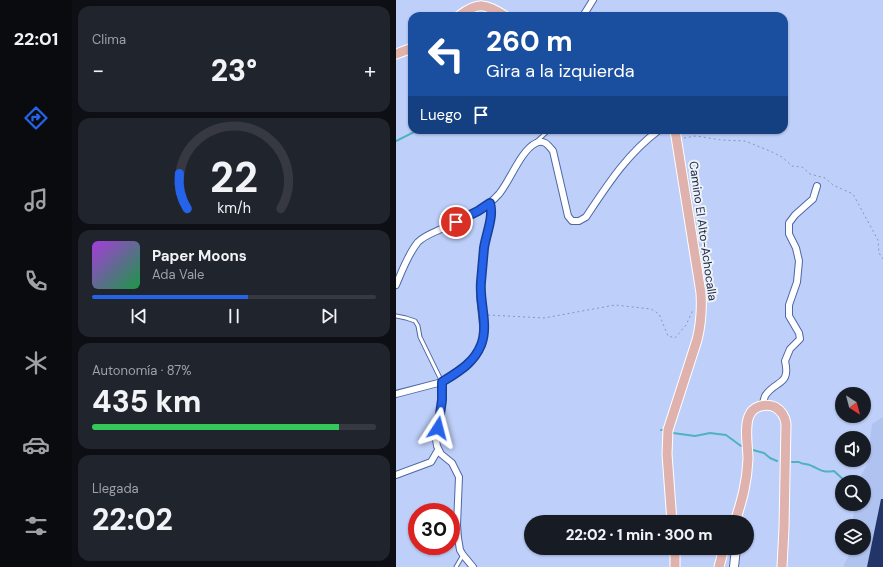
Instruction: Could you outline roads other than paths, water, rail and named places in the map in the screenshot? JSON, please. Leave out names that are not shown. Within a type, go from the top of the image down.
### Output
[{"type":"main road","points":[[464,12],[470,8],[478,6],[491,8],[498,12]]},
{"type":"main road","points":[[396,54],[408,50]]},
{"type":"main road","name":"Camino El Alto-Achocalla","points":[[671,515],[667,454],[668,430],[697,340],[701,325],[702,307],[676,134]]},
{"type":"main road","points":[[737,515],[746,483],[748,458],[747,424],[749,416],[756,407],[770,405],[782,412],[786,424],[782,567]]},
{"type":"main road","points":[[674,555],[675,567]]},
{"type":"main road","points":[[719,567],[722,555]]},
{"type":"main road","points":[[734,567],[735,555]]},
{"type":"street","points":[[586,12],[593,0]]},
{"type":"street","points":[[396,285],[419,241],[478,211],[490,203],[499,194],[520,159],[535,143],[547,143],[553,151],[568,216],[572,221],[579,221],[586,217],[615,174],[628,158],[654,134]]},
{"type":"street","points":[[763,405],[765,397],[784,379],[787,370],[785,361],[790,349],[800,339],[799,333],[789,316],[789,305],[797,282],[799,261],[796,248],[789,234],[789,223],[795,215],[813,199],[817,186]]},
{"type":"street","points":[[396,394],[442,382],[469,364],[482,345],[484,334],[480,296],[484,250],[492,213],[490,203]]},
{"type":"street","points":[[442,382],[442,400],[436,439],[438,450],[452,463],[459,477],[457,525],[460,550],[474,567]]},
{"type":"street","points":[[396,475],[431,462],[438,450]]},
{"type":"lane","points":[[535,143],[545,134]]},
{"type":"lane","points":[[396,316],[415,321],[418,326],[420,337],[442,382]]},
{"type":"lane","points":[[456,567],[463,555]]},
{"type":"waterway","points":[[396,141],[410,134]]},
{"type":"waterway","points":[[673,433],[695,436],[710,433],[726,435],[741,446]]},
{"type":"waterway","points":[[753,450],[764,453],[777,461]]},
{"type":"waterway","points":[[792,462],[799,462],[820,470],[830,472],[834,471],[838,475]]}]
